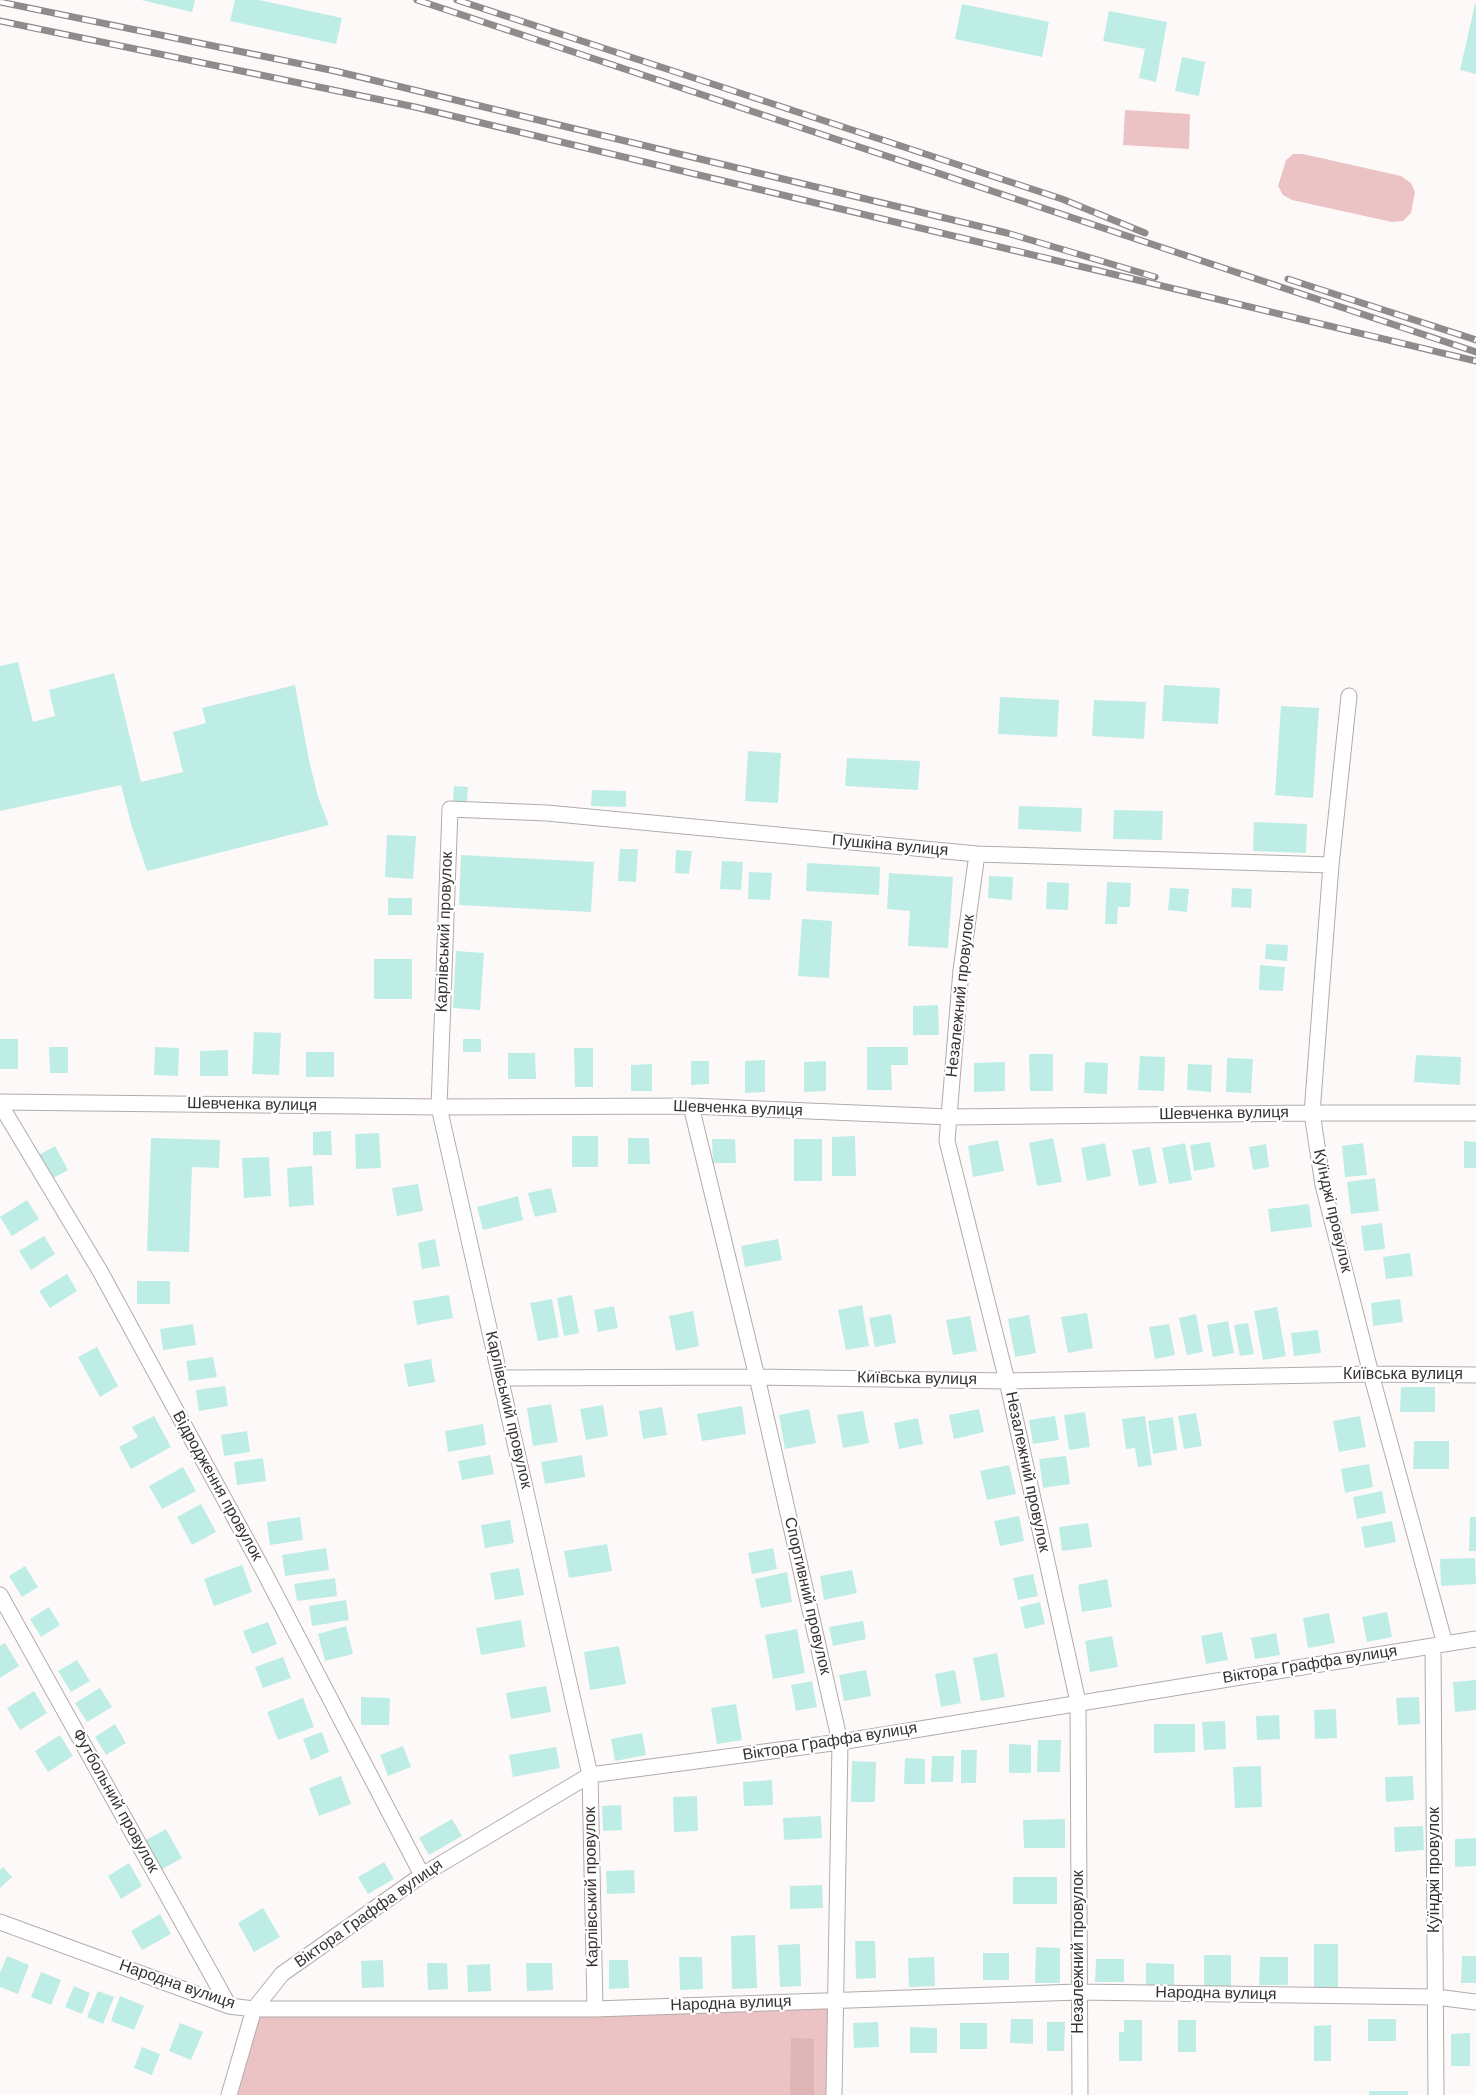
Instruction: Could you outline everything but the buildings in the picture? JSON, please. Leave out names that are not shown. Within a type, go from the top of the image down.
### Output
[{"type":"street","name":"Куїнджі провулок","points":[[1349,696],[1331,865],[1312,1113],[1323,1185],[1439,1645],[1436,2095]]},
{"type":"street","name":"Пушкіна вулиця","points":[[450,809],[547,813],[976,854],[1331,865]]},
{"type":"street","name":"Карлівський провулок","points":[[450,809],[439,1107],[590,1775],[595,2009]]},
{"type":"street","name":"Незалежний провулок","points":[[976,854],[961,970],[947,1141],[1007,1381],[1078,1702],[1080,2095]]},
{"type":"street","name":"Шевченка вулиця","points":[[0,1103],[439,1107],[691,1106],[950,1117],[1476,1113]]},
{"type":"street","name":"Відродження провулок","points":[[0,1103],[123,1312],[263,1570],[422,1875]]},
{"type":"street","name":"Спортивний провулок","points":[[691,1106],[757,1377],[840,1742],[834,2095]]},
{"type":"street","name":"Київська вулиця","points":[[501,1378],[757,1377],[1007,1381],[1371,1374],[1476,1375]]},
{"type":"street","name":"Футбольний провулок","points":[[0,1595],[230,2006]]},
{"type":"street","name":"Віктора Граффа вулиця","points":[[254,2009],[282,1974],[422,1875],[590,1775],[840,1742],[1476,1639]]},
{"type":"street","name":"Народна вулиця","points":[[0,1922],[230,2006],[254,2009],[595,2009],[1078,1992],[1436,1997],[1476,2002]]},
{"type":"street","points":[[229,2095],[254,2009]]},
{"type":"shaded area","points":[[1125,110],[1190,114],[1189,149],[1123,145]]},
{"type":"shaded area","points":[[1293,154],[1303,154],[1401,176],[1411,183],[1415,192],[1411,213],[1403,221],[1392,222],[1292,200],[1283,195],[1278,186],[1286,160]]},
{"type":"shaded area","points":[[835,2000],[834,2095],[229,2095],[254,2009]]},
{"type":"shaded area","points":[[791,2038],[814,2039],[814,2095],[790,2095]]},
{"type":"railway","points":[[417,0],[1476,352]]},
{"type":"railway","points":[[457,0],[1062,199],[1145,233]]},
{"type":"railway","points":[[0,2],[335,71],[1007,233],[1155,277]]},
{"type":"railway","points":[[0,21],[415,107],[1476,361]]},
{"type":"railway","points":[[1288,279],[1476,340]]}]
